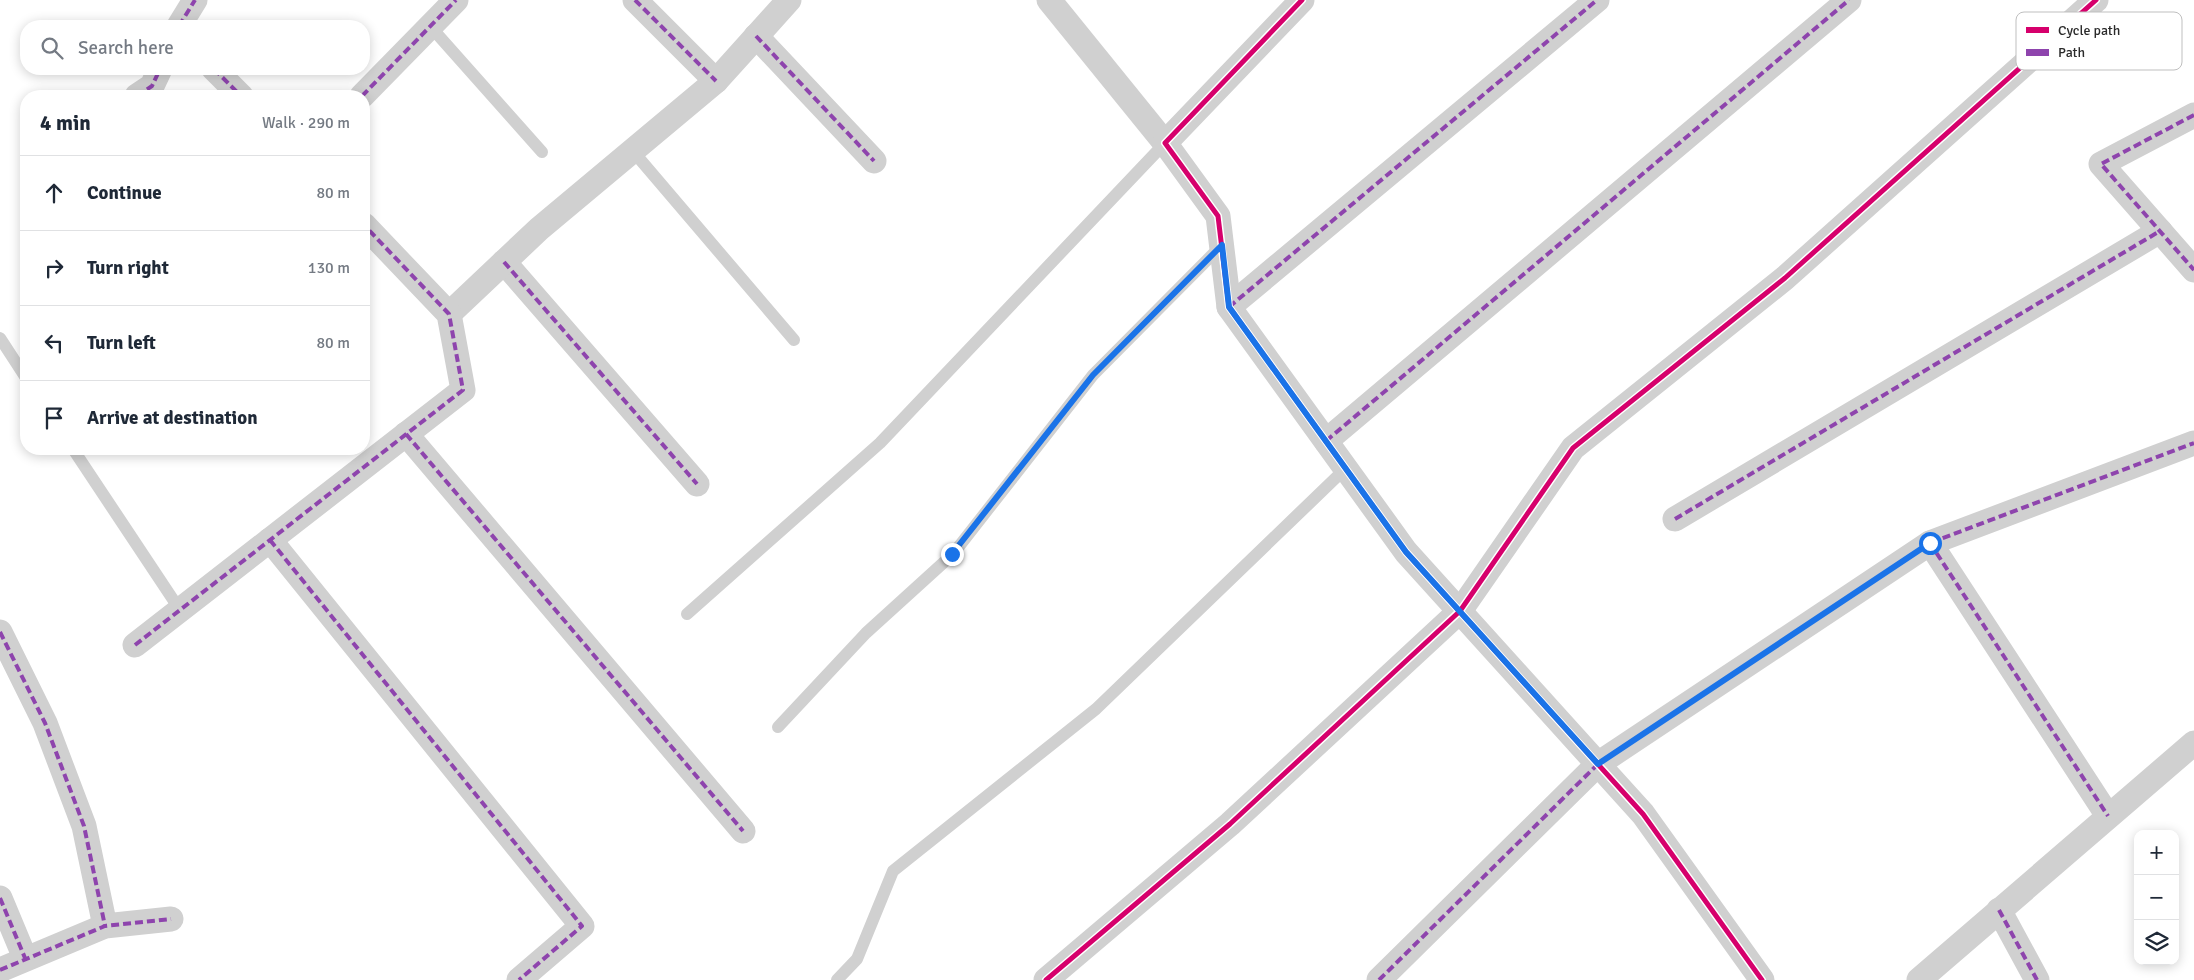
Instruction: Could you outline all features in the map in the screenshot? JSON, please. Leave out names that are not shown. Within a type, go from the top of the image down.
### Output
[{"type":"street","points":[[183,20],[195,0]]},
{"type":"street","points":[[368,90],[456,0]]},
{"type":"street","points":[[635,0],[716,81]]},
{"type":"street","points":[[449,314],[539,229],[716,81],[789,0]]},
{"type":"street","points":[[1049,0],[1165,142],[1218,216],[1229,307],[1406,552],[1643,814],[1762,980]]},
{"type":"street","points":[[1165,142],[1302,0]]},
{"type":"street","points":[[1229,307],[1597,0]]},
{"type":"street","points":[[1326,441],[1849,0]]},
{"type":"street","points":[[2083,12],[2096,0]]},
{"type":"street","points":[[756,36],[874,161]]},
{"type":"street","points":[[1046,980],[1230,824],[1460,611],[1573,448],[1785,278],[2018,70]]},
{"type":"street","points":[[146,90],[152,86],[157,75]]},
{"type":"street","points":[[220,75],[235,90]]},
{"type":"street","points":[[2194,116],[2101,164],[2194,270]]},
{"type":"street","points":[[135,645],[463,390],[449,314],[370,231]]},
{"type":"street","points":[[1675,518],[2160,231]]},
{"type":"street","points":[[504,262],[697,484]]},
{"type":"street","points":[[406,434],[743,831]]},
{"type":"street","points":[[1378,980],[1598,764],[1930,543],[2194,443]]},
{"type":"street","points":[[270,540],[582,926],[519,980]]},
{"type":"street","points":[[1930,543],[2108,816]]},
{"type":"street","points":[[0,632],[45,723],[84,826],[105,926]]},
{"type":"street","points":[[1919,980],[2194,743]]},
{"type":"street","points":[[0,898],[25,958]]},
{"type":"street","points":[[1999,910],[2036,980]]},
{"type":"street","points":[[0,970],[105,926],[171,919]]},
{"type":"lane","points":[[430,26],[542,152]]},
{"type":"lane","points":[[687,614],[880,443],[1165,142]]},
{"type":"lane","points":[[632,150],[794,340]]},
{"type":"lane","points":[[778,727],[866,633],[952,554],[1093,375],[1222,245]]},
{"type":"lane","points":[[0,338],[20,369]]},
{"type":"lane","points":[[77,455],[180,610]]},
{"type":"lane","points":[[837,980],[857,959],[893,872],[1096,709],[1346,468]]},
{"type":"marked path","points":[[183,20],[195,0]]},
{"type":"marked path","points":[[368,90],[456,0]]},
{"type":"marked path","points":[[635,0],[716,81]]},
{"type":"marked path","points":[[1229,307],[1597,0]]},
{"type":"marked path","points":[[1326,441],[1849,0]]},
{"type":"marked path","points":[[756,36],[874,161]]},
{"type":"marked path","points":[[146,90],[152,86],[157,75]]},
{"type":"marked path","points":[[220,75],[235,90]]},
{"type":"marked path","points":[[2194,115],[2101,164],[2194,270]]},
{"type":"marked path","points":[[135,645],[463,390],[449,314],[370,231]]},
{"type":"marked path","points":[[1675,519],[2160,231]]},
{"type":"marked path","points":[[504,262],[697,484]]},
{"type":"marked path","points":[[406,434],[743,831]]},
{"type":"marked path","points":[[1379,980],[1598,764],[1930,543],[2194,443]]},
{"type":"marked path","points":[[270,540],[582,926],[519,980]]},
{"type":"marked path","points":[[1930,543],[2108,816]]},
{"type":"marked path","points":[[0,632],[45,723],[84,826],[105,926]]},
{"type":"marked path","points":[[0,898],[25,958]]},
{"type":"marked path","points":[[1999,910],[2037,980]]},
{"type":"marked path","points":[[0,970],[105,926],[171,919]]},
{"type":"cycle path","points":[[1302,0],[1165,143],[1218,216],[1229,307],[1406,552],[1643,814],[1762,980]]},
{"type":"cycle path","points":[[2083,12],[2096,0]]},
{"type":"cycle path","points":[[1046,980],[1230,824],[1460,611],[1573,448],[1785,278],[2018,70]]},
{"type":"route","points":[[952,554],[1093,375],[1222,245],[1229,307],[1406,552],[1598,764],[1930,543]]}]
